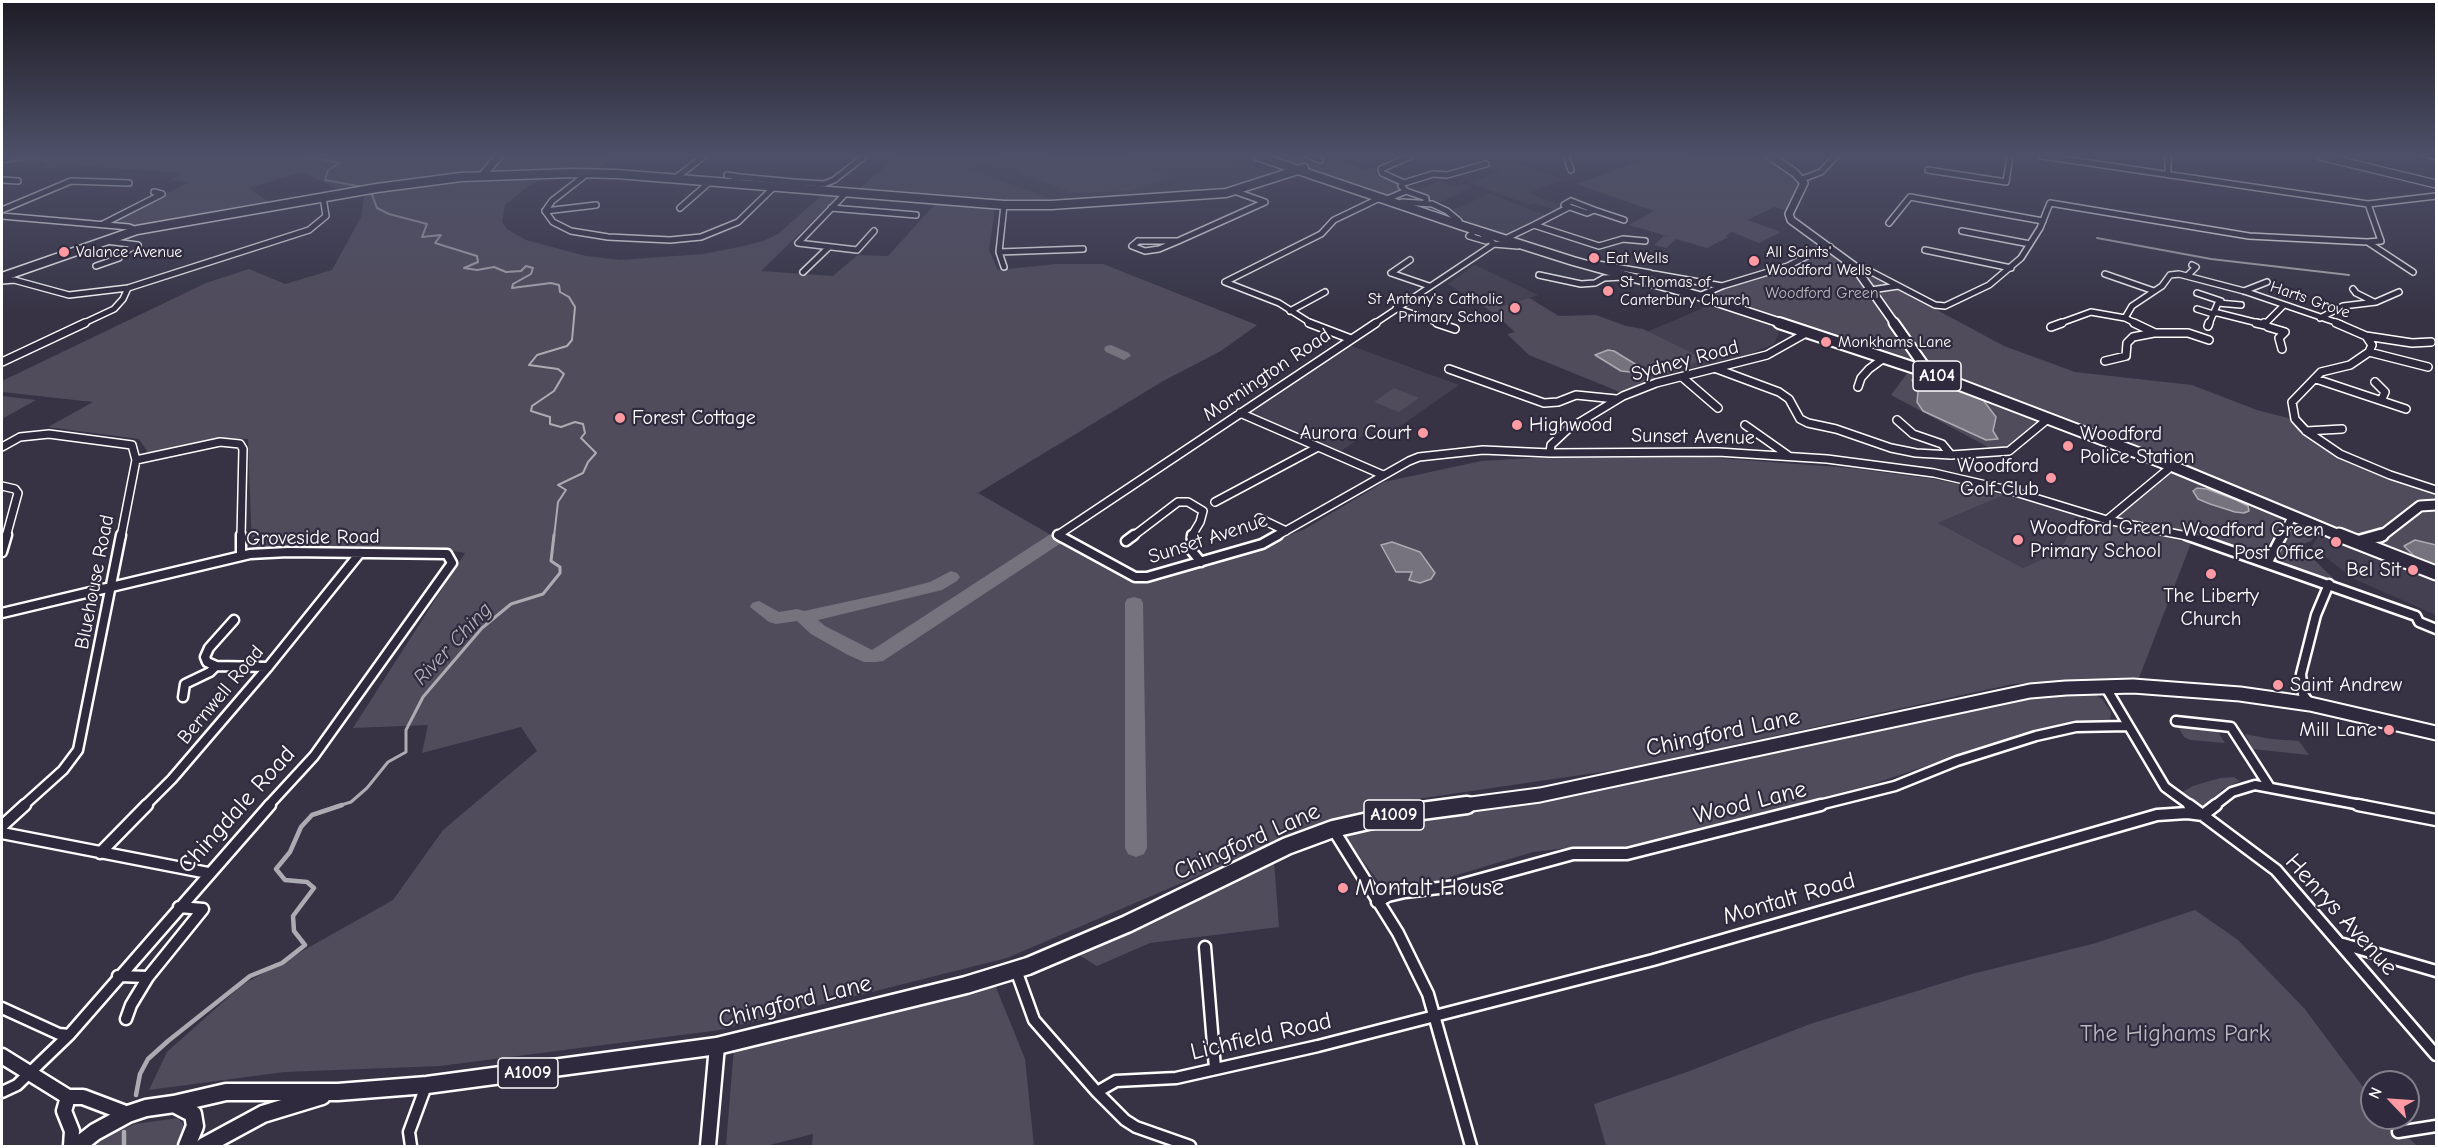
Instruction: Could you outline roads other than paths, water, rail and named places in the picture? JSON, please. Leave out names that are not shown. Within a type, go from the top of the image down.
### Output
[{"type":"main road","points":[[7,276],[123,231],[252,210]]},
{"type":"main road","name":"A104","points":[[1417,210],[1526,246],[1663,283],[1921,370],[2172,466],[2292,517],[2436,573]]},
{"type":"main road","name":"A104","points":[[1425,210],[1635,279],[1699,296]]},
{"type":"main road","name":"Chingford Lane","points":[[174,1104],[226,1092],[338,1092],[427,1085],[717,1046],[1016,970],[1070,950],[1287,846],[1333,829],[1399,814],[1540,795],[2030,691],[2105,687],[2181,688],[2240,694],[2310,704],[2436,733]]},
{"type":"main road","name":"Chingford Lane","points":[[204,1146],[263,1114],[338,1092]]},
{"type":"main road","points":[[174,1104],[193,1114],[195,1126],[187,1146]]},
{"type":"main road","name":"A1009","points":[[77,1146],[95,1132],[128,1114],[146,1108],[174,1104]]},
{"type":"street","points":[[102,225],[132,210]]},
{"type":"street","points":[[7,276],[69,295],[128,288],[309,230],[326,216],[325,210]]},
{"type":"street","points":[[557,210],[545,211],[553,222],[572,231],[608,237],[670,240],[700,237],[738,222],[751,210]]},
{"type":"street","points":[[830,210],[798,243],[857,250],[874,231]]},
{"type":"street","points":[[850,210],[916,215]]},
{"type":"street","points":[[1004,210],[999,252],[1004,267]]},
{"type":"street","points":[[1178,241],[1138,242],[1132,246],[1145,251],[1178,241],[1248,210]]},
{"type":"street","points":[[1351,339],[1309,323],[1279,303],[1225,282],[1321,234],[1334,220],[1358,210]]},
{"type":"street","points":[[1444,210],[1460,221]]},
{"type":"street","points":[[1509,237],[1564,210]]},
{"type":"street","points":[[1593,210],[1624,220]]},
{"type":"street","points":[[1792,210],[1789,217],[1854,266],[1925,367],[1921,370]]},
{"type":"street","points":[[1889,224],[1900,210]]},
{"type":"street","points":[[1980,210],[2043,221]]},
{"type":"street","points":[[1854,266],[1862,267],[1935,305],[1945,306],[1989,285],[2011,268],[2030,244],[2047,210]]},
{"type":"street","points":[[2090,210],[2249,236],[2381,241],[2370,210]]},
{"type":"street","points":[[2,216],[102,225],[123,231]]},
{"type":"street","points":[[1534,225],[1599,246],[1623,239],[1645,241]]},
{"type":"street","points":[[1491,242],[1478,231],[1469,236],[1491,242],[1526,246]]},
{"type":"street","points":[[1962,231],[2030,244]]},
{"type":"street","points":[[96,266],[119,258],[121,253],[138,245],[102,240]]},
{"type":"street","name":"Mornington Road","points":[[1058,535],[1351,339],[1491,242]]},
{"type":"street","points":[[2367,242],[2413,272]]},
{"type":"street","points":[[803,272],[829,247]]},
{"type":"street","points":[[1699,296],[1722,286],[1788,266],[1820,249],[1830,247]]},
{"type":"street","points":[[999,252],[1083,249]]},
{"type":"street","points":[[1925,250],[2011,268]]},
{"type":"street","points":[[1410,260],[1391,273],[1429,286]]},
{"type":"street","points":[[1594,265],[1722,286]]},
{"type":"street","points":[[1594,265],[1604,272],[1604,278]]},
{"type":"street","points":[[2125,318],[2132,306],[2154,291],[2170,275],[2188,275],[2196,267],[2192,265]]},
{"type":"street","points":[[1650,273],[1657,276],[1663,283]]},
{"type":"street","points":[[2105,274],[2109,279],[2154,291]]},
{"type":"street","points":[[1539,275],[1581,284],[1595,283],[1604,278],[1635,279]]},
{"type":"street","name":"Harts Grove","points":[[2188,275],[2244,291],[2352,328],[2366,336],[2432,342]]},
{"type":"street","name":"Harts Grove","points":[[2244,291],[2267,282]]},
{"type":"street","points":[[1871,290],[1899,286]]},
{"type":"street","points":[[2,362],[114,309],[123,299],[128,288]]},
{"type":"street","points":[[2353,289],[2356,293],[2376,302]]},
{"type":"street","points":[[1290,311],[1325,292]]},
{"type":"street","points":[[2320,318],[2343,306],[2376,302],[2399,292]]},
{"type":"street","points":[[2197,293],[2241,306]]},
{"type":"street","points":[[2208,326],[2221,301]]},
{"type":"street","points":[[2265,325],[2283,306]]},
{"type":"street","points":[[1396,308],[1455,329]]},
{"type":"street","points":[[2197,309],[2285,332],[2279,338],[2282,349]]},
{"type":"street","points":[[2051,327],[2091,312],[2125,318],[2155,333]]},
{"type":"street","points":[[2059,323],[2070,328]]},
{"type":"street","name":"Sydney Road","points":[[1550,453],[1551,445],[1568,430],[1616,399],[1656,383],[1767,355],[1808,332]]},
{"type":"street","points":[[2105,361],[2126,356],[2127,344],[2133,337],[2155,333],[2188,333],[2209,340]]},
{"type":"street","name":"Harts Grove","points":[[2366,336],[2372,345],[2369,352]]},
{"type":"street","name":"Harts Grove","points":[[2411,337],[2420,342]]},
{"type":"street","points":[[2431,376],[2427,365],[2369,352],[2350,365],[2327,369],[2292,402],[2295,419],[2306,431],[2323,443],[2355,461],[2436,490]]},
{"type":"street","points":[[1858,387],[1861,378],[1869,369],[1884,358]]},
{"type":"street","points":[[1449,369],[1544,403],[1558,402],[1576,396],[1616,399]]},
{"type":"street","points":[[1717,369],[1779,392],[1789,399],[1800,419],[1808,423],[1836,429],[1891,448],[1951,455],[2009,451],[2049,418]]},
{"type":"street","points":[[1682,378],[1718,408]]},
{"type":"street","points":[[2316,379],[2382,399],[2406,409]]},
{"type":"street","points":[[2376,382],[2385,392],[2382,399]]},
{"type":"street","points":[[1239,413],[1383,475]]},
{"type":"street","points":[[1897,420],[1913,434],[1942,444],[1951,455]]},
{"type":"street","points":[[1745,425],[1791,457]]},
{"type":"street","points":[[2306,431],[2343,429]]},
{"type":"street","points":[[2,447],[20,437],[49,434],[127,443],[132,445],[136,460],[220,442],[240,444],[243,448],[241,555]]},
{"type":"street","points":[[1215,502],[1318,447]]},
{"type":"street","name":"Sunset Avenue","points":[[1058,535],[1135,577],[1147,577],[1262,544],[1419,457],[1483,450],[1550,453],[1718,452],[1791,457],[1935,473],[2012,491],[2107,520],[2171,531],[2211,542],[2416,616],[2419,622],[2436,629]]},
{"type":"street","name":"Bluehouse Road","points":[[2,826],[63,770],[78,750],[136,460]]},
{"type":"street","points":[[2107,520],[2172,466]]},
{"type":"street","points":[[2,486],[15,489],[18,493],[2,552]]},
{"type":"street","points":[[1126,541],[1178,502],[1188,502],[1203,511],[1200,522],[1191,537],[1191,550],[1201,562]]},
{"type":"street","points":[[2357,542],[2380,537],[2420,506],[2436,505]]},
{"type":"street","points":[[2268,562],[2292,517]]},
{"type":"street","points":[[1258,518],[1286,531]]},
{"type":"street","name":"Groveside Road","points":[[2,614],[241,555],[288,552],[447,554],[451,558]]},
{"type":"street","name":"Bernwell Road","points":[[100,853],[172,778],[268,667],[360,553]]},
{"type":"street","name":"Chingdale Road","points":[[2,1092],[17,1085],[32,1073],[69,1035],[208,873],[314,756],[452,563],[451,558]]},
{"type":"street","points":[[2310,704],[2303,693],[2301,674],[2316,615],[2329,584]]},
{"type":"street","points":[[234,620],[209,648],[205,657],[207,662],[216,666],[268,667]]},
{"type":"street","points":[[183,698],[184,684],[210,672],[216,666]]},
{"type":"street","points":[[2105,687],[2165,787],[2202,815],[2232,792],[2255,785],[2436,820]]},
{"type":"street","points":[[2176,721],[2231,727],[2269,786]]},
{"type":"street","name":"Wood Lane","points":[[1377,902],[1388,896],[1456,886],[1573,854],[1627,854],[1895,786],[1957,761],[2036,736],[2076,727],[2128,726]]},
{"type":"street","name":"Montalt Road","points":[[1435,1015],[1653,960],[2157,815],[2187,813],[2202,815]]},
{"type":"street","name":"Henrys Avenue","points":[[2202,815],[2276,870],[2436,1055]]},
{"type":"street","points":[[1333,829],[1398,933],[1428,994],[1471,1146]]},
{"type":"street","points":[[2,833],[208,873]]},
{"type":"street","points":[[126,1019],[131,1005],[148,978],[203,909],[179,907]]},
{"type":"street","points":[[2341,944],[2436,971]]},
{"type":"street","points":[[1205,947],[1215,1068]]},
{"type":"street","points":[[1016,970],[1034,1020],[1097,1092],[1125,1120],[1136,1127],[1190,1146]]},
{"type":"street","points":[[118,976],[148,978]]},
{"type":"street","points":[[2,1008],[59,1034],[69,1035]]},
{"type":"street","name":"Lichfield Road","points":[[1097,1092],[1116,1081],[1176,1078],[1318,1046],[1435,1015]]},
{"type":"street","points":[[708,1146],[717,1046]]},
{"type":"street","points":[[2,1056],[68,1097],[83,1097],[128,1114]]},
{"type":"street","points":[[411,1146],[408,1141],[409,1132],[427,1085]]},
{"type":"street","points":[[68,1097],[64,1111],[72,1131],[71,1146]]},
{"type":"street","points":[[2398,1132],[2436,1126]]},
{"type":"waterway","name":"River Ching","points":[[380,210],[427,224],[422,237],[441,235],[435,243],[477,256],[478,262],[464,268],[477,270],[494,267],[506,272],[521,271],[526,266],[533,268],[531,274],[513,284],[512,288],[551,283],[559,285],[560,292],[569,297],[575,307],[572,340],[567,346],[537,355],[529,365],[558,369],[564,374],[554,391],[532,406],[531,411],[550,417],[550,424],[561,427],[575,422],[583,424],[585,433],[581,438],[596,453],[588,462],[583,473],[558,485],[566,490],[558,502],[554,537]]},
{"type":"waterway","points":[[2097,238],[2211,259],[2349,275]]},
{"type":"waterway","points":[[1111,349],[1124,356]]},
{"type":"waterway","name":"River Ching","points":[[338,806],[351,802],[367,788],[388,762],[406,752],[406,730],[423,697],[482,628],[511,604],[543,594],[560,573],[560,567],[551,561],[554,535]]},
{"type":"waterway","points":[[804,617],[818,630],[855,650],[871,657],[876,656],[1055,539]]},
{"type":"waterway","points":[[804,617],[892,598],[936,586],[951,577]]},
{"type":"waterway","points":[[1134,603],[1136,848]]},
{"type":"waterway","points":[[759,607],[776,618],[797,615],[804,617]]},
{"type":"waterway","name":"River Ching","points":[[136,1095],[140,1074],[148,1059],[168,1041],[250,976],[282,963],[305,945],[294,931],[293,916],[314,888],[307,882],[285,880],[276,869],[290,852],[301,827],[312,815],[342,805]]},
{"type":"waterway","name":"River Ching","points":[[124,1132],[124,1146]]},
{"type":"place","name":"Valance Avenue","points":[[64,252]]},
{"type":"place","name":"Eat Wells","points":[[1594,258]]},
{"type":"place","name":"All Saints' Woodford Wells","points":[[1754,261]]},
{"type":"place","name":"St Thomas of Canterbury Church","points":[[1608,291]]},
{"type":"place","name":"St Antony's Catholic Primary School","points":[[1515,308]]},
{"type":"place","name":"Monkhams Lane","points":[[1826,342]]},
{"type":"place","name":"Forest Cottage","points":[[620,418]]},
{"type":"place","name":"Highwood","points":[[1517,425]]},
{"type":"place","name":"Aurora Court","points":[[1423,433]]},
{"type":"place","name":"Woodford Police Station","points":[[2068,446]]},
{"type":"place","name":"Woodford Golf Club","points":[[2051,478]]},
{"type":"place","name":"Woodford Green Primary School","points":[[2018,540]]},
{"type":"place","name":"Woodford Green Post Office","points":[[2336,542]]},
{"type":"place","name":"Bel Sit","points":[[2413,570]]},
{"type":"place","name":"The Liberty Church","points":[[2211,574]]},
{"type":"place","name":"Saint Andrew","points":[[2278,685]]},
{"type":"place","name":"Mill Lane","points":[[2389,730]]},
{"type":"place","name":"Montalt House","points":[[1343,888]]},
{"type":"park label","name":"Woodford Green","points":[[1822,293]]},
{"type":"park label","name":"The Highams Park","points":[[2175,1034]]}]
